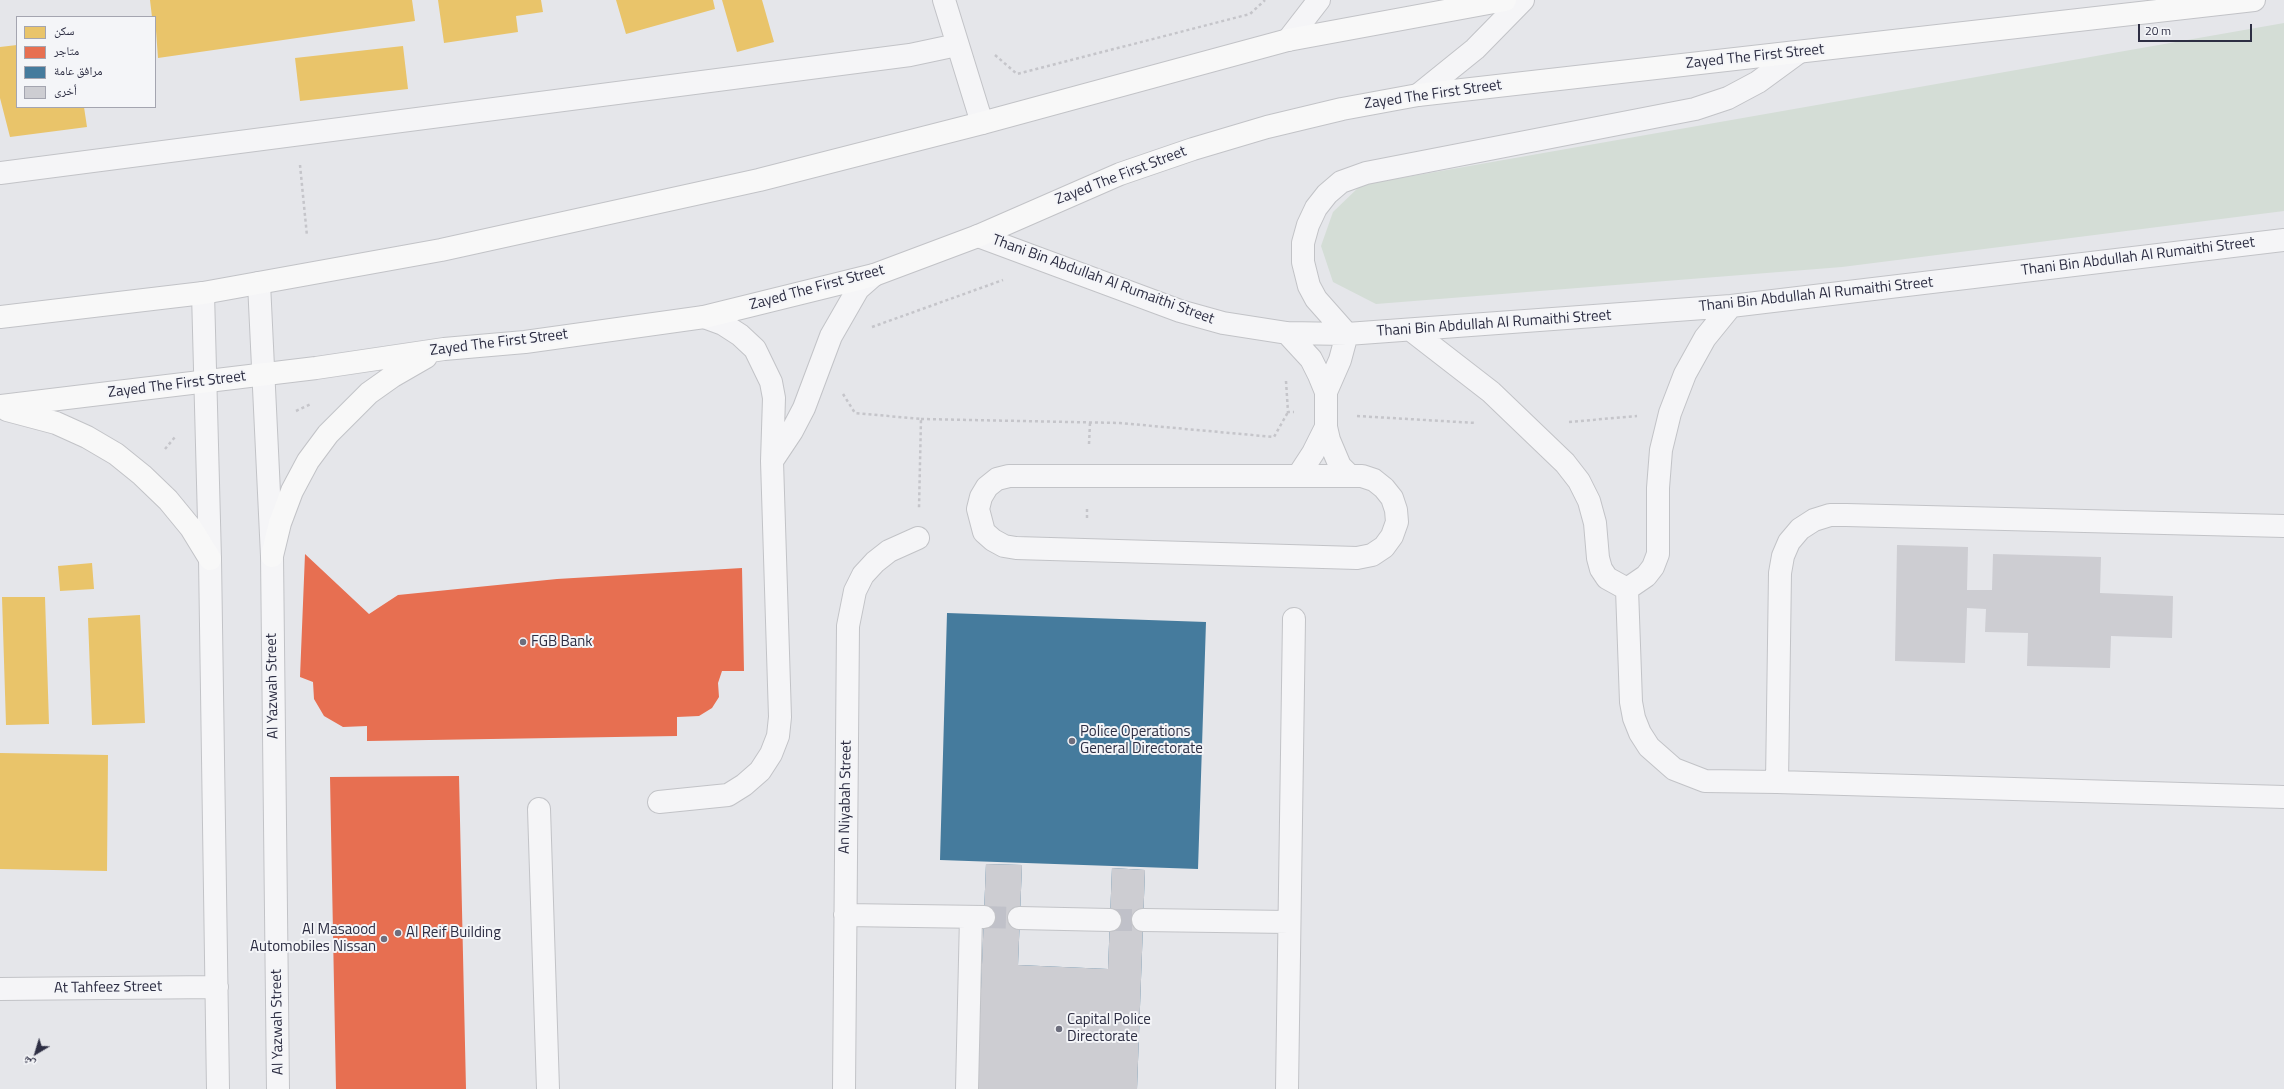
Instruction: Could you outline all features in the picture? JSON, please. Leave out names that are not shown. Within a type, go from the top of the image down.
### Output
[{"type":"main road","points":[[0,317],[203,293],[441,250],[621,212],[759,180],[982,123],[1288,40],[1505,0]]},
{"type":"main road","name":"Zayed The First Street","points":[[0,407],[264,374],[444,349],[525,342],[704,317],[874,275],[978,236],[1120,174],[1193,149],[1275,125],[1342,109],[1418,95],[2254,0]]},
{"type":"main road","points":[[272,556],[280,523],[292,491],[308,462],[328,434],[369,393],[417,361],[444,349]]},
{"type":"main road","points":[[0,407],[56,423],[87,437],[116,454],[142,475],[168,500],[191,528],[210,559]]},
{"type":"street","points":[[944,0],[982,123]]},
{"type":"street","points":[[1288,40],[1308,17],[1318,0]]},
{"type":"street","points":[[1418,95],[1475,49],[1523,0]]},
{"type":"street","points":[[0,173],[297,133],[910,55],[957,45]]},
{"type":"street","points":[[1350,476],[1334,454],[1326,427],[1326,392],[1340,360],[1347,334],[1316,299],[1309,286],[1303,262],[1303,243],[1308,225],[1316,208],[1327,194],[1341,182],[1366,173],[1695,109],[1728,98],[1758,82],[1799,52]]},
{"type":"street","name":"Thani Bin Abdullah Al Rumaithi Street","points":[[978,236],[1180,311],[1223,323],[1287,333],[1347,334],[1731,306],[2284,240]]},
{"type":"street","points":[[772,461],[788,438],[804,408],[831,336],[858,289],[874,275]]},
{"type":"street","name":"Al Yazwah Street","points":[[258,283],[264,374],[272,556],[278,1089]]},
{"type":"street","points":[[203,293],[210,559],[218,1089]]},
{"type":"street","points":[[1627,589],[1646,576],[1653,567],[1658,554],[1658,488],[1661,450],[1670,412],[1684,374],[1705,338],[1731,306]]},
{"type":"street","points":[[659,802],[728,795],[744,785],[760,771],[771,754],[778,736],[780,717],[772,461],[774,398],[771,382],[755,349],[740,335],[723,324],[704,317]]},
{"type":"street","points":[[1411,330],[1491,392],[1529,426],[1565,463],[1579,480],[1589,501],[1595,523],[1598,558],[1601,569],[1607,578],[1627,589]]},
{"type":"street","points":[[1287,333],[1311,359],[1326,392]]},
{"type":"street","points":[[1298,476],[1326,427]]},
{"type":"street","points":[[1009,476],[1350,476],[1362,476],[1374,480],[1384,488],[1392,498],[1396,510],[1396,522],[1392,536],[1384,548],[1372,555],[1358,558],[1016,548],[1004,546],[993,540],[984,532],[978,509],[981,497],[987,487],[997,479],[1009,476]]},
{"type":"street","points":[[1777,782],[1780,573],[1783,556],[1789,542],[1800,529],[1814,520],[1830,515],[1846,515],[2284,526]]},
{"type":"street","name":"An Niyabah Street","points":[[844,1089],[848,626],[855,591],[863,575],[875,562],[889,551],[918,538]]},
{"type":"street","points":[[1627,589],[1631,702],[1638,728],[1649,747],[1674,769],[1705,781],[2284,797]]},
{"type":"street","points":[[1287,1089],[1294,619]]},
{"type":"street","points":[[538,809],[548,1089]]},
{"type":"street","points":[[845,915],[977,917],[967,1089]]},
{"type":"street","points":[[1019,918],[1110,920]]},
{"type":"street","points":[[1143,920],[1289,922]]},
{"type":"street","name":"At Tahfeez Street","points":[[0,989],[216,987]]},
{"type":"path","points":[[989,50],[1017,74],[1250,14],[1265,0]]},
{"type":"path","points":[[297,133],[307,236]]},
{"type":"path","points":[[839,389],[856,413],[921,419],[1120,423],[1274,437],[1288,412]]},
{"type":"path","points":[[918,538],[921,419]]},
{"type":"path","points":[[165,449],[180,432]]},
{"type":"shaded area","points":[[2284,23],[2284,211],[1842,267],[1376,304],[1333,282],[1321,246],[1333,212],[1361,185]]},
{"type":"building: سكن","points":[[150,0],[412,0],[415,21],[158,58],[156,16],[152,16]]},
{"type":"building: سكن","points":[[438,0],[541,0],[543,12],[516,16],[518,32],[444,43]]},
{"type":"building: سكن","points":[[616,0],[713,0],[715,9],[626,34]]},
{"type":"building: سكن","points":[[722,0],[762,0],[774,42],[737,52]]},
{"type":"building: سكن","points":[[16,45],[16,108],[84,108],[87,127],[10,137],[0,98],[0,47]]},
{"type":"building: سكن","points":[[403,46],[408,89],[300,101],[295,58]]},
{"type":"building: سكن","points":[[92,563],[94,589],[60,591],[58,566]]},
{"type":"building: سكن","points":[[2,597],[45,597],[49,724],[6,725]]},
{"type":"building: سكن","points":[[140,615],[145,723],[92,725],[88,618]]},
{"type":"building: سكن","points":[[0,753],[108,755],[107,871],[0,869]]},
{"type":"building: متاجر","name":"FGB Bank","points":[[305,554],[369,614],[398,595],[557,579],[742,568],[744,671],[722,671],[718,683],[719,697],[712,708],[699,716],[677,717],[677,736],[367,741],[367,726],[343,727],[324,716],[314,699],[313,682],[300,677]]},
{"type":"building: متاجر","name":"Al Reif Building","points":[[459,776],[466,1089],[336,1089],[330,777]]},
{"type":"building: مرافق عامة","name":"Police Operations General Directorate","points":[[947,613],[1206,622],[1198,869],[940,860]]},
{"type":"building: مرافق عامة","name":"Capital Police Directorate","points":[[986,864],[1022,865],[1018,965],[1108,969],[1112,868],[1145,870],[1137,1089],[977,1089]]},
{"type":"building: أخرى","points":[[1897,545],[1968,547],[1967,590],[1992,590],[1993,554],[2101,557],[2100,593],[2173,596],[2172,638],[2111,636],[2110,668],[2027,666],[2028,633],[1985,632],[1986,609],[1967,608],[1965,663],[1895,661]]},
{"type":"building: أخرى","name":"Capital Police Directorate","points":[[986,864],[1022,865],[1018,965],[1108,969],[1112,868],[1145,870],[1137,1089],[977,1089]]},
{"type":"tunnel","points":[[984,917],[1019,918]]},
{"type":"tunnel","points":[[1110,920],[1143,920]]},
{"type":"place","name":"FGB Bank","points":[[523,642]]},
{"type":"place","name":"Police Operations General Directorate","points":[[1072,741]]},
{"type":"place","name":"Al Reif Building","points":[[398,933]]},
{"type":"place","name":"Al Masaood Automobiles Nissan","points":[[384,939]]},
{"type":"place","name":"Capital Police Directorate","points":[[1059,1029]]}]
